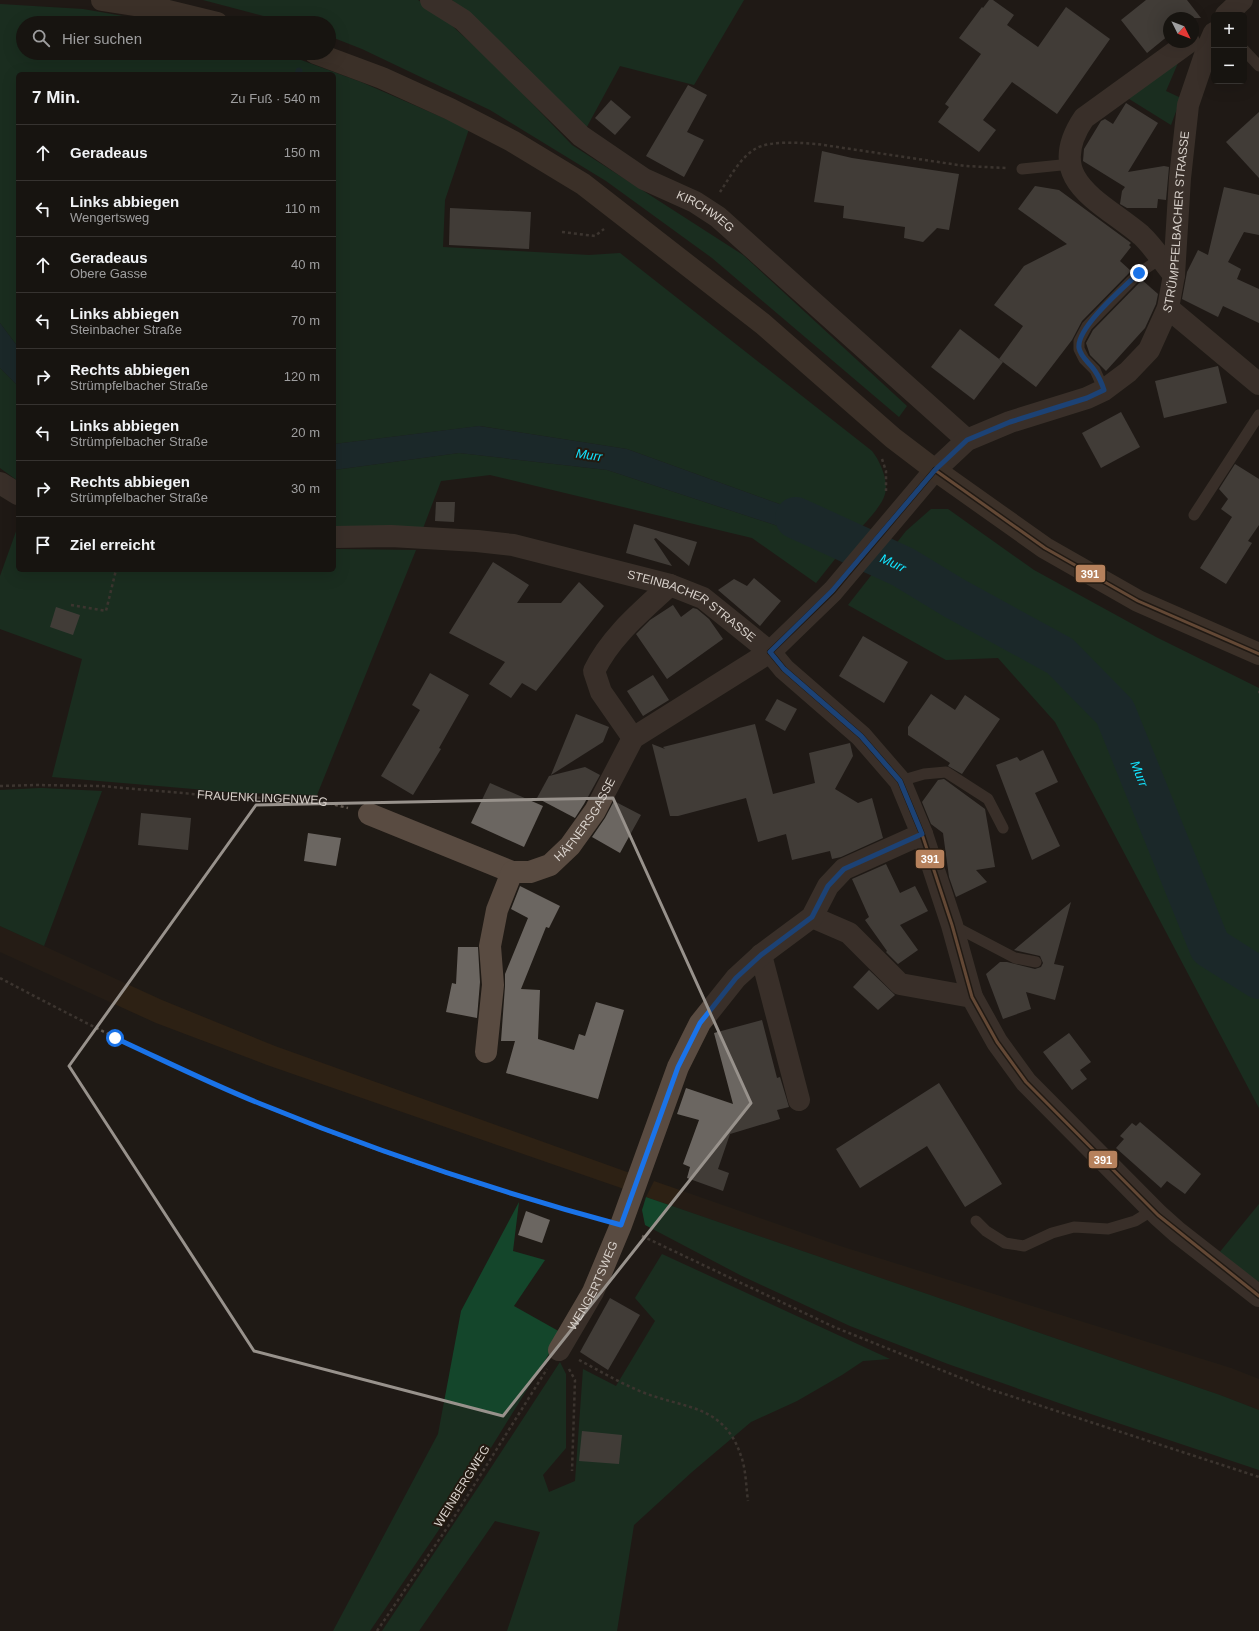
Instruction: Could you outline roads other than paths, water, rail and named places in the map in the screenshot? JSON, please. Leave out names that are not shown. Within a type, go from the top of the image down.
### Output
[{"type":"street","points":[[102,0],[160,9],[188,16]]},
{"type":"street","name":"KIRCHWEG","points":[[431,0],[463,20],[580,136],[644,178],[695,202],[718,217],[967,440]]},
{"type":"street","points":[[1229,12],[1242,0]]},
{"type":"street","points":[[1199,35],[1211,28]]},
{"type":"street","name":"STRÜMPFELBACHER STRASSE","points":[[770,652],[832,591],[935,470],[967,440],[1010,422],[1087,398],[1104,390],[1128,372],[1149,350],[1168,308],[1174,275],[1180,178],[1188,105],[1211,40]]},
{"type":"street","points":[[1174,275],[1142,236],[1092,198],[1077,183],[1071,164],[1069,150],[1074,132],[1084,118],[1181,48]]},
{"type":"street","points":[[334,60],[382,78],[450,109],[512,141],[583,184],[763,324],[893,438],[935,470],[1045,548],[1132,597],[1196,628],[1259,654]]},
{"type":"street","points":[[1168,308],[1259,384]]},
{"type":"street","points":[[0,483],[16,493]]},
{"type":"street","name":"STEINBACHER STRASSE","points":[[336,537],[391,536],[477,541],[513,545],[670,585],[703,598],[770,652],[784,669],[861,736],[900,781],[922,834],[952,925],[972,998],[997,1042],[1026,1082],[1153,1210],[1177,1232],[1259,1296]]},
{"type":"street","points":[[670,585],[630,622],[603,653],[594,671],[601,692],[633,738],[770,652]]},
{"type":"street","name":"HÄFNERSGASSE","points":[[512,872],[530,872],[550,865],[570,846],[595,811],[633,738]]},
{"type":"street","points":[[369,814],[512,872],[497,910],[490,946],[493,985],[486,1052]]},
{"type":"street","points":[[922,834],[844,869],[828,886],[812,917],[849,933],[900,984],[972,998]]},
{"type":"street","name":"WENGERTSWEG","points":[[559,1350],[593,1292],[621,1225],[678,1067],[700,1023],[736,978],[761,955],[812,917]]},
{"type":"street","points":[[761,955],[799,1100]]},
{"type":"lane","points":[[1247,53],[1259,66]]},
{"type":"lane","points":[[1022,169],[1071,164]]},
{"type":"lane","name":"STRÜMPFELBACHER STRASSE","points":[[1104,390],[1095,370],[1084,359],[1079,349],[1079,341],[1087,326],[1139,273],[1160,259]]},
{"type":"lane","points":[[1194,514],[1259,415]]},
{"type":"lane","points":[[900,781],[924,774],[946,772],[988,799],[1003,828]]},
{"type":"lane","points":[[952,925],[1015,958],[1036,962]]},
{"type":"lane","points":[[976,1221],[986,1231],[1005,1243],[1024,1246],[1052,1233],[1074,1227],[1108,1229],[1135,1221],[1153,1210]]},
{"type":"water","points":[[0,323],[16,344],[16,384],[0,368]]},
{"type":"water","points":[[479,426],[627,449],[857,532],[839,554],[796,532],[607,470],[459,453],[336,470],[336,444]]},
{"type":"waterway","name":"Murr","points":[[796,518],[903,567],[954,598],[1060,656],[1115,712],[1210,947],[1259,978]]}]
